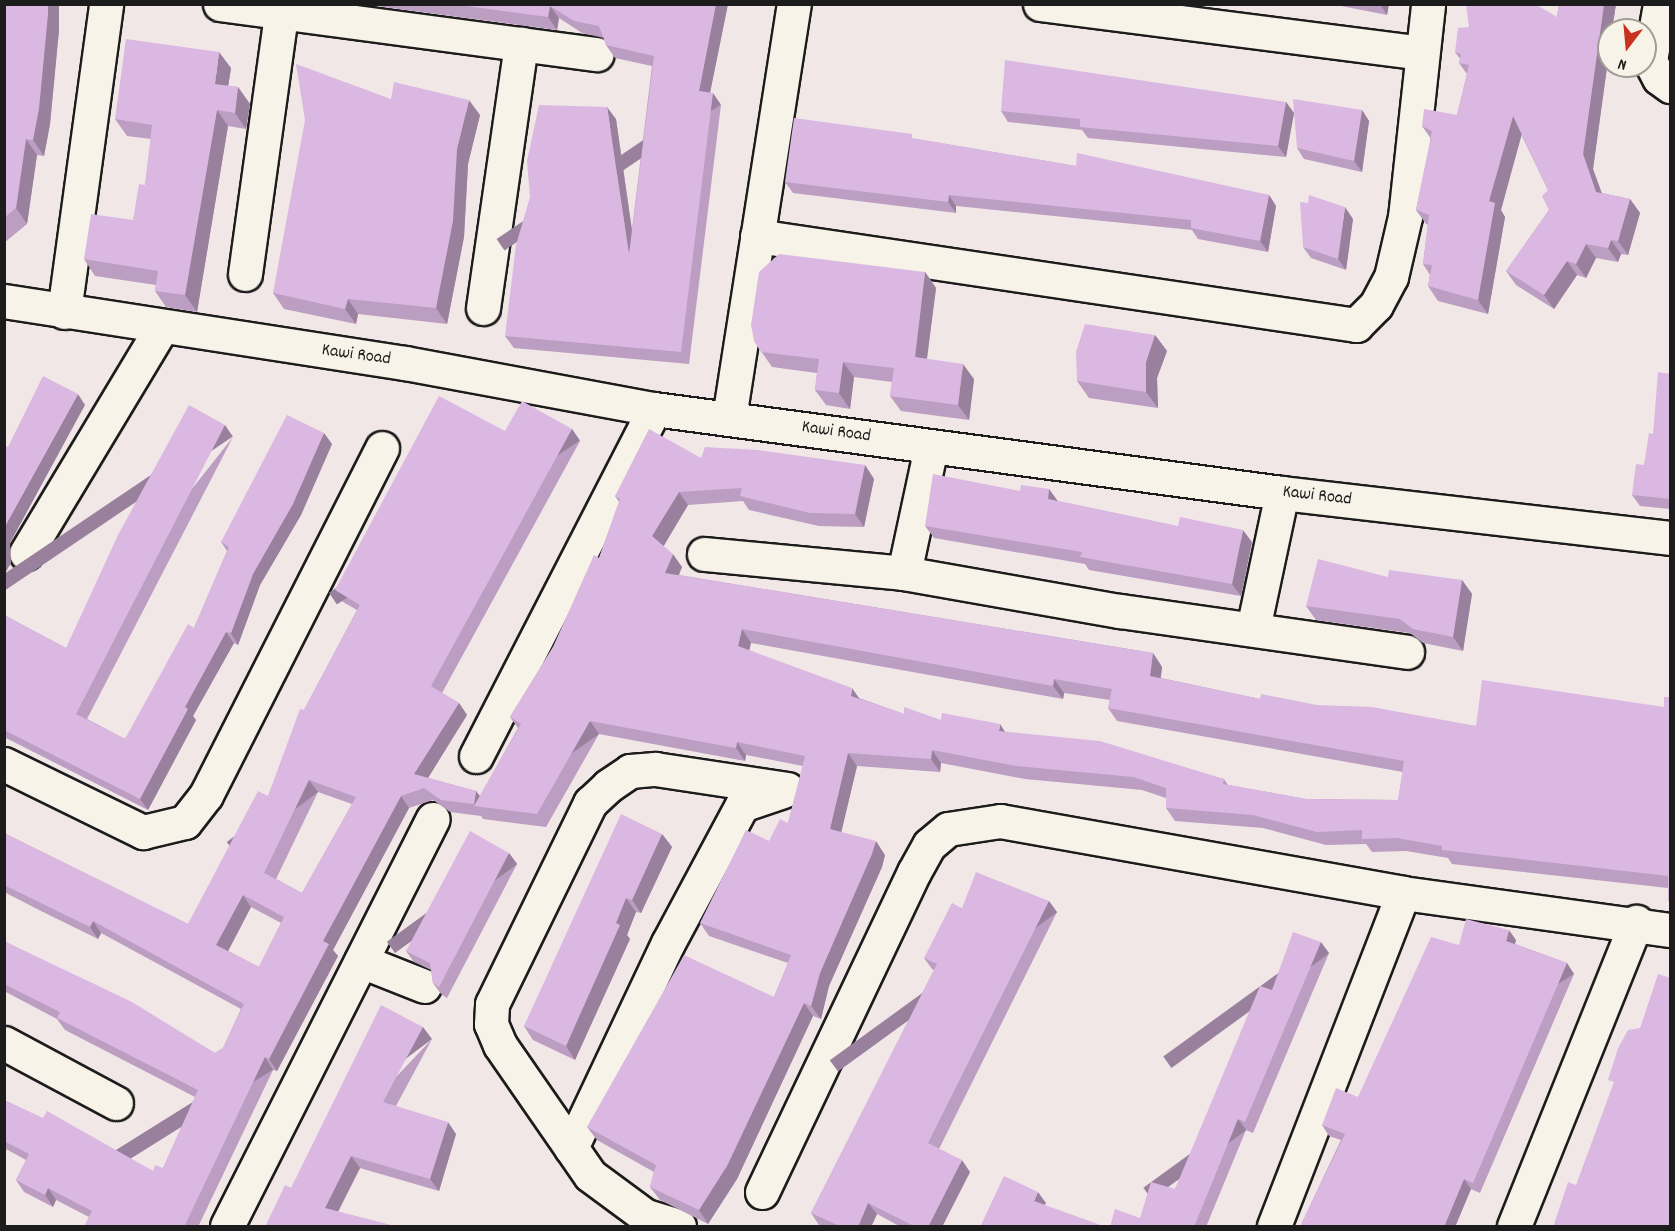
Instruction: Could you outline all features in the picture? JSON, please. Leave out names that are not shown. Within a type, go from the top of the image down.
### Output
[{"type":"street","points":[[64,312],[106,4]]},
{"type":"street","points":[[220,4],[597,54]]},
{"type":"street","points":[[729,418],[794,4]]},
{"type":"street","points":[[1040,4],[1421,53]]},
{"type":"street","points":[[757,236],[1356,325],[1376,305],[1391,277],[1405,217],[1428,4]]},
{"type":"street","points":[[1660,4],[1650,61],[1671,86]]},
{"type":"street","points":[[245,274],[281,12]]},
{"type":"street","points":[[483,308],[521,44]]},
{"type":"street","name":"Kawi Road","points":[[4,301],[161,328],[405,363],[654,409],[1281,493],[1671,538]]},
{"type":"street","points":[[26,554],[161,328]]},
{"type":"street","points":[[476,756],[654,409]]},
{"type":"street","points":[[904,573],[931,447]]},
{"type":"street","points":[[4,764],[143,832],[186,822],[206,795],[382,448]]},
{"type":"street","points":[[1253,629],[1281,493]]},
{"type":"street","points":[[704,554],[904,573],[1407,652]]},
{"type":"street","points":[[570,1148],[668,943],[742,805],[788,789],[655,769],[630,771],[590,803],[492,1004],[491,1024],[500,1044],[570,1148],[590,1175],[623,1201],[679,1227]]},
{"type":"street","points":[[227,1227],[433,819]]},
{"type":"street","points":[[762,1192],[914,872],[929,845],[948,829],[1000,821],[1403,893],[1636,922],[1671,930]]},
{"type":"street","points":[[1274,1227],[1403,893]]},
{"type":"street","points":[[1514,1227],[1636,922]]},
{"type":"street","points":[[361,962],[424,986]]},
{"type":"street","points":[[4,1043],[116,1103]]},
{"type":"building","points":[[4,4],[48,4],[48,14],[39,109],[33,140],[26,139],[16,208],[4,218]]},
{"type":"building","points":[[451,4],[716,4],[699,91],[713,93],[681,352],[505,336],[516,245],[530,197],[527,161],[539,105],[607,107],[629,254],[654,56],[606,45],[599,26],[574,21],[550,6],[548,17]]},
{"type":"building","points":[[1466,4],[1535,4],[1557,17],[1559,4],[1604,4],[1602,18],[1597,18],[1597,54],[1583,154],[1596,192],[1630,199],[1618,241],[1611,240],[1608,248],[1586,244],[1576,264],[1567,261],[1544,295],[1506,271],[1549,210],[1542,196],[1548,190],[1513,116],[1489,201],[1495,203],[1478,300],[1428,286],[1432,265],[1423,264],[1429,215],[1416,210],[1432,131],[1422,126],[1424,109],[1457,115],[1469,65],[1459,63],[1461,54],[1455,52],[1458,28],[1469,27]]},
{"type":"building","points":[[126,39],[219,52],[215,84],[238,87],[235,113],[217,110],[185,295],[155,291],[158,271],[84,259],[91,214],[133,220],[139,184],[145,185],[152,125],[115,119]]},
{"type":"building","points":[[1005,60],[1286,102],[1278,146],[1080,127],[1080,119],[1001,111]]},
{"type":"building","points":[[296,64],[391,99],[394,82],[469,100],[457,149],[453,221],[436,308],[348,299],[345,309],[273,293],[305,120]]},
{"type":"building","points":[[1293,99],[1362,110],[1354,161],[1297,148]]},
{"type":"building","points":[[794,118],[912,134],[912,138],[1076,166],[1077,153],[1269,195],[1260,241],[1191,228],[1191,220],[949,195],[948,202],[785,182]]},
{"type":"building","points":[[1309,195],[1345,207],[1338,259],[1303,247],[1300,202],[1308,203]]},
{"type":"building","points":[[779,254],[925,272],[915,357],[963,364],[958,405],[890,396],[894,368],[843,362],[839,393],[815,390],[819,359],[761,352],[754,341],[751,325],[759,272]]},
{"type":"building","points":[[1085,324],[1155,335],[1146,362],[1146,392],[1077,381],[1076,352]]},
{"type":"building","points":[[1658,372],[1671,374],[1671,499],[1632,495],[1636,464],[1644,465],[1649,433],[1653,434]]},
{"type":"building","points":[[43,376],[78,394],[4,528],[4,445],[8,447]]},
{"type":"building","points":[[439,396],[505,431],[522,401],[572,429],[431,686],[459,703],[414,774],[476,791],[474,804],[441,800],[424,788],[401,796],[323,941],[329,944],[269,1059],[265,1057],[184,1227],[84,1227],[92,1211],[48,1188],[45,1195],[16,1180],[29,1154],[4,1141],[4,1100],[43,1118],[47,1111],[153,1171],[155,1165],[163,1168],[198,1090],[57,1018],[60,1012],[4,984],[4,941],[132,1002],[215,1053],[223,1048],[244,1004],[93,921],[90,927],[4,885],[4,833],[188,924],[258,791],[268,796],[300,709],[304,710],[360,605],[335,590]],"holes":[[[309,780],[356,797],[302,893],[264,873]],[[243,895],[284,917],[259,967],[216,945]]]},
{"type":"building","points":[[189,405],[225,425],[76,714],[125,739],[188,624],[194,628],[229,547],[221,542],[287,415],[324,433],[293,504],[253,574],[231,633],[226,632],[185,707],[188,709],[140,799],[4,730],[4,615],[66,648],[118,535]]},
{"type":"building","points":[[649,429],[701,458],[705,447],[758,450],[865,465],[855,514],[810,513],[740,496],[742,488],[679,492],[652,536],[673,554],[665,573],[1153,653],[1150,676],[1260,699],[1261,694],[1317,705],[1372,707],[1476,726],[1482,680],[1664,707],[1664,697],[1671,697],[1671,900],[1668,900],[1668,876],[1442,850],[1442,846],[1397,838],[1362,839],[1362,830],[1317,832],[1253,815],[1166,808],[1166,788],[1133,777],[1016,766],[932,750],[931,759],[848,753],[830,829],[876,841],[872,854],[820,973],[811,1006],[804,1003],[727,1166],[699,1210],[650,1187],[656,1165],[587,1127],[684,955],[774,997],[791,955],[700,923],[746,830],[769,841],[780,819],[788,823],[805,756],[737,742],[736,748],[590,721],[537,814],[474,806],[521,724],[510,717],[553,647],[594,555],[599,558],[620,499],[615,496]],"holes":[[[742,629],[1053,686],[1054,679],[1112,689],[1108,708],[1404,761],[1398,800],[1306,799],[1223,784],[1224,779],[1100,741],[999,731],[1000,724],[942,713],[941,720],[904,707],[904,714],[851,696],[852,688],[738,646]]]},
{"type":"building","points":[[933,474],[1020,491],[1021,485],[1049,489],[1048,499],[1178,526],[1180,517],[1243,530],[1232,584],[1080,557],[1082,552],[925,526]]},
{"type":"building","points":[[1318,559],[1388,577],[1389,570],[1462,580],[1453,637],[1413,629],[1400,619],[1306,606]]},
{"type":"building","points":[[621,814],[662,834],[632,900],[626,898],[616,923],[620,925],[566,1046],[524,1026]]},
{"type":"building","points":[[470,831],[509,853],[439,987],[433,983],[430,963],[406,951]]},
{"type":"building","points":[[976,872],[1049,901],[928,1143],[962,1160],[928,1227],[916,1227],[868,1203],[858,1227],[842,1227],[811,1213],[937,964],[924,958],[952,903],[962,908]]},
{"type":"building","points":[[1466,919],[1509,930],[1506,941],[1567,963],[1473,1183],[1464,1179],[1444,1227],[1300,1227],[1345,1134],[1322,1125],[1336,1088],[1358,1097],[1431,937],[1459,945]]},
{"type":"building","points":[[1293,932],[1321,942],[1245,1122],[1238,1119],[1194,1227],[1110,1227],[1115,1209],[1140,1218],[1151,1182],[1175,1189],[1260,986],[1272,990]]},
{"type":"building","points":[[1658,974],[1671,978],[1671,1105],[1669,1110],[1671,1111],[1671,1227],[1553,1227],[1568,1182],[1576,1185],[1614,1082],[1608,1080],[1618,1048],[1628,1030],[1640,1028]]},
{"type":"building","points":[[381,1005],[423,1027],[383,1102],[448,1122],[430,1179],[351,1156],[325,1208],[399,1227],[265,1227],[285,1185],[291,1188]]},
{"type":"building","points":[[1004,1176],[1038,1192],[1034,1201],[1106,1227],[980,1227]]}]
